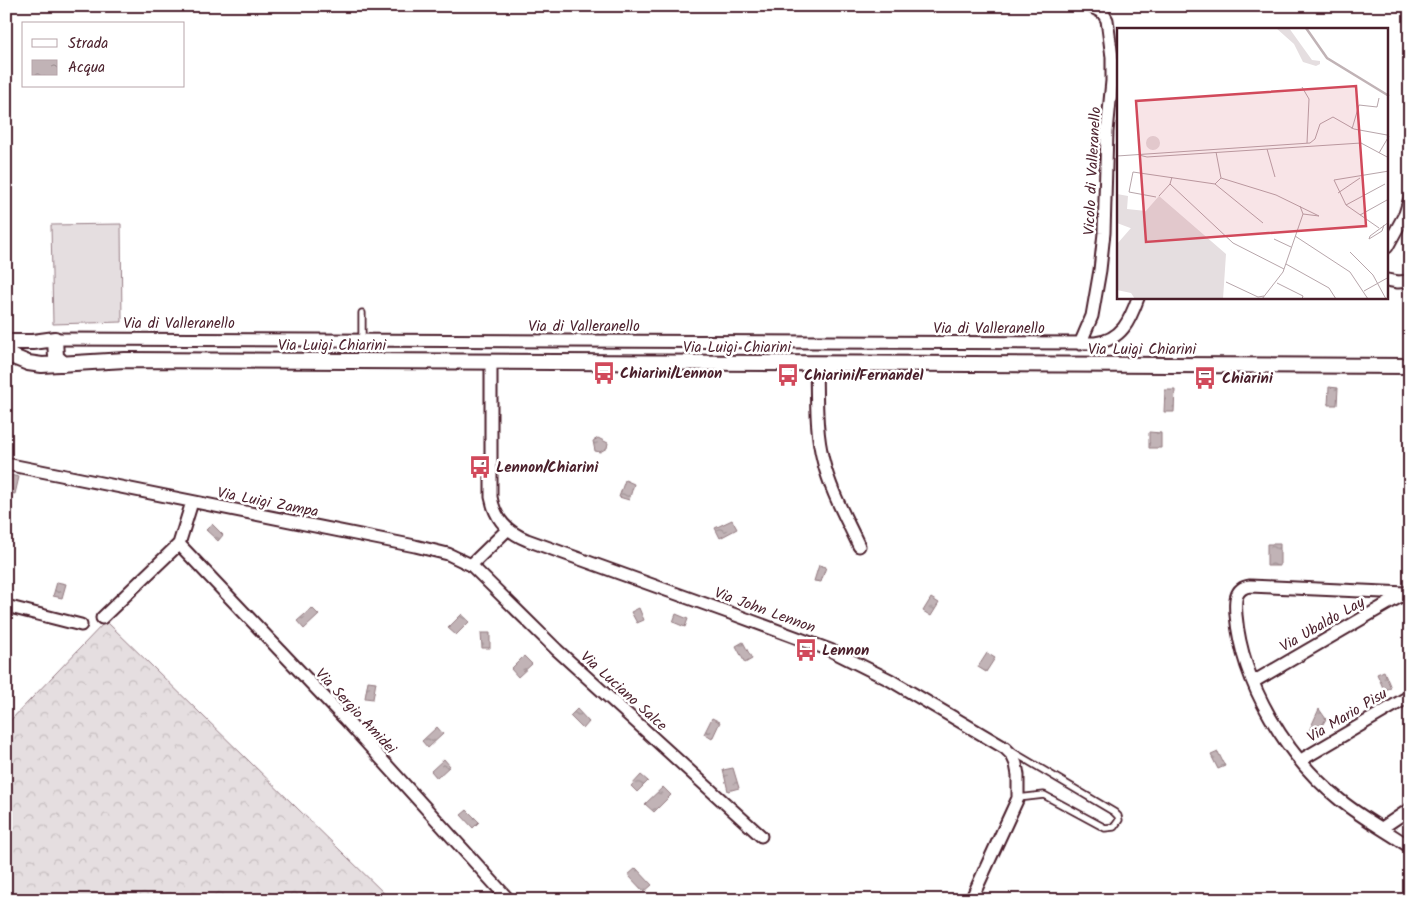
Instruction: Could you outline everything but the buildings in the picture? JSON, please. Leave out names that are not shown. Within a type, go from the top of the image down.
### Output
[{"type":"street","name":"Vicolo di Valleranello","points":[[1080,344],[1092,316],[1100,270],[1104,233],[1107,132],[1112,81],[1112,57],[1107,20],[1103,12],[1090,6]]},
{"type":"street","points":[[1388,245],[1405,214],[1410,198]]},
{"type":"street","points":[[1388,280],[1410,281]]},
{"type":"street","name":"Via di Valleranello","points":[[6,342],[33,342],[55,339],[1080,344],[1101,342],[1117,336],[1129,320],[1138,299]]},
{"type":"street","points":[[55,339],[56,357],[64,364]]},
{"type":"street","points":[[6,354],[32,364],[30,351],[33,342]]},
{"type":"street","name":"Via Luigi Chiarini","points":[[32,364],[125,360],[1410,366]]},
{"type":"street","points":[[471,565],[507,530],[494,510],[490,491],[491,362]]},
{"type":"street","points":[[816,363],[818,428],[823,459],[830,482],[859,546]]},
{"type":"street","name":"Via Luigi Zampa","points":[[6,464],[425,548],[448,554],[471,565]]},
{"type":"street","points":[[102,618],[179,544],[192,502]]},
{"type":"street","name":"Via John Lennon","points":[[507,530],[527,540],[830,650],[890,680],[1005,748]]},
{"type":"street","name":"Via Sergio Amidei","points":[[179,544],[344,719],[509,900]]},
{"type":"street","name":"Via Luciano Salce","points":[[471,565],[557,650],[761,836]]},
{"type":"street","points":[[1408,592],[1271,586],[1244,588],[1238,592],[1236,597],[1237,620],[1242,649],[1253,682],[1271,718],[1301,760],[1340,800],[1410,847]]},
{"type":"street","name":"Via Ubaldo Lay","points":[[1253,682],[1408,592]]},
{"type":"street","points":[[6,606],[81,625]]},
{"type":"street","name":"Via Mario Pisu","points":[[1301,760],[1410,696]]},
{"type":"street","points":[[971,900],[1018,798],[1019,784],[1016,764],[1012,755],[1005,748]]},
{"type":"street","points":[[1382,828],[1410,810]]},
{"type":"lane","points":[[362,313],[362,340]]},
{"type":"lane","points":[[1005,748],[1114,812],[1119,820],[1114,827],[1105,828],[1044,795],[1018,798]]},
{"type":"green space","points":[[121,224],[122,322],[53,324],[51,225]]},
{"type":"green space","points":[[106,621],[391,900],[6,900],[6,725]]},
{"type":"water","points":[[1329,387],[1338,388],[1337,405],[1328,405]]},
{"type":"water","points":[[1165,390],[1175,390],[1174,412],[1164,412]]},
{"type":"water","points":[[1149,432],[1161,433],[1161,448],[1149,448]]},
{"type":"water","points":[[598,438],[608,443],[607,448],[600,452],[595,451],[593,441]]},
{"type":"water","points":[[10,475],[19,477],[15,494],[6,492]]},
{"type":"water","points":[[625,480],[634,484],[629,500],[619,497]]},
{"type":"water","points":[[732,520],[737,529],[720,538],[715,528]]},
{"type":"water","points":[[212,524],[223,535],[218,541],[206,530]]},
{"type":"water","points":[[1267,544],[1280,544],[1280,566],[1267,566]]},
{"type":"water","points":[[819,565],[826,567],[821,582],[814,581]]},
{"type":"water","points":[[57,582],[66,584],[62,598],[53,596]]},
{"type":"water","points":[[931,598],[939,603],[931,616],[923,611]]},
{"type":"water","points":[[312,608],[319,615],[304,629],[297,621]]},
{"type":"water","points":[[639,608],[644,620],[637,623],[631,612]]},
{"type":"water","points":[[462,614],[469,622],[456,635],[448,628]]},
{"type":"water","points":[[676,614],[688,619],[685,627],[673,622]]},
{"type":"water","points":[[481,633],[490,633],[490,648],[482,648]]},
{"type":"water","points":[[743,642],[752,659],[745,663],[736,646]]},
{"type":"water","points":[[987,653],[995,658],[986,672],[978,667]]},
{"type":"water","points":[[524,656],[532,664],[518,677],[511,669]]},
{"type":"water","points":[[1384,671],[1391,688],[1384,690],[1377,674]]},
{"type":"water","points":[[368,681],[376,682],[373,699],[365,698]]},
{"type":"water","points":[[577,709],[589,722],[583,729],[570,716]]},
{"type":"water","points":[[1319,709],[1326,719],[1316,735],[1309,731]]},
{"type":"water","points":[[712,718],[720,722],[712,739],[704,734]]},
{"type":"water","points":[[437,727],[443,734],[428,748],[422,741]]},
{"type":"water","points":[[1218,752],[1225,766],[1218,769],[1211,755]]},
{"type":"water","points":[[444,759],[450,766],[437,778],[431,771]]},
{"type":"water","points":[[733,768],[739,788],[728,791],[723,770]]},
{"type":"water","points":[[641,775],[648,781],[637,792],[631,786]]},
{"type":"water","points":[[663,787],[671,795],[654,812],[645,804]]},
{"type":"water","points":[[467,810],[479,822],[473,828],[461,815]]},
{"type":"water","points":[[636,868],[652,885],[644,892],[628,875]]},
{"type":"place","name":"Chiarini/Lennon","points":[[604,373]]},
{"type":"place","name":"Chiarini/Fernandel","points":[[788,375]]},
{"type":"place","name":"Chiarini","points":[[1205,378]]},
{"type":"place","name":"Lennon/Chiarini","points":[[480,467]]},
{"type":"place","name":"Lennon","points":[[806,650]]}]
